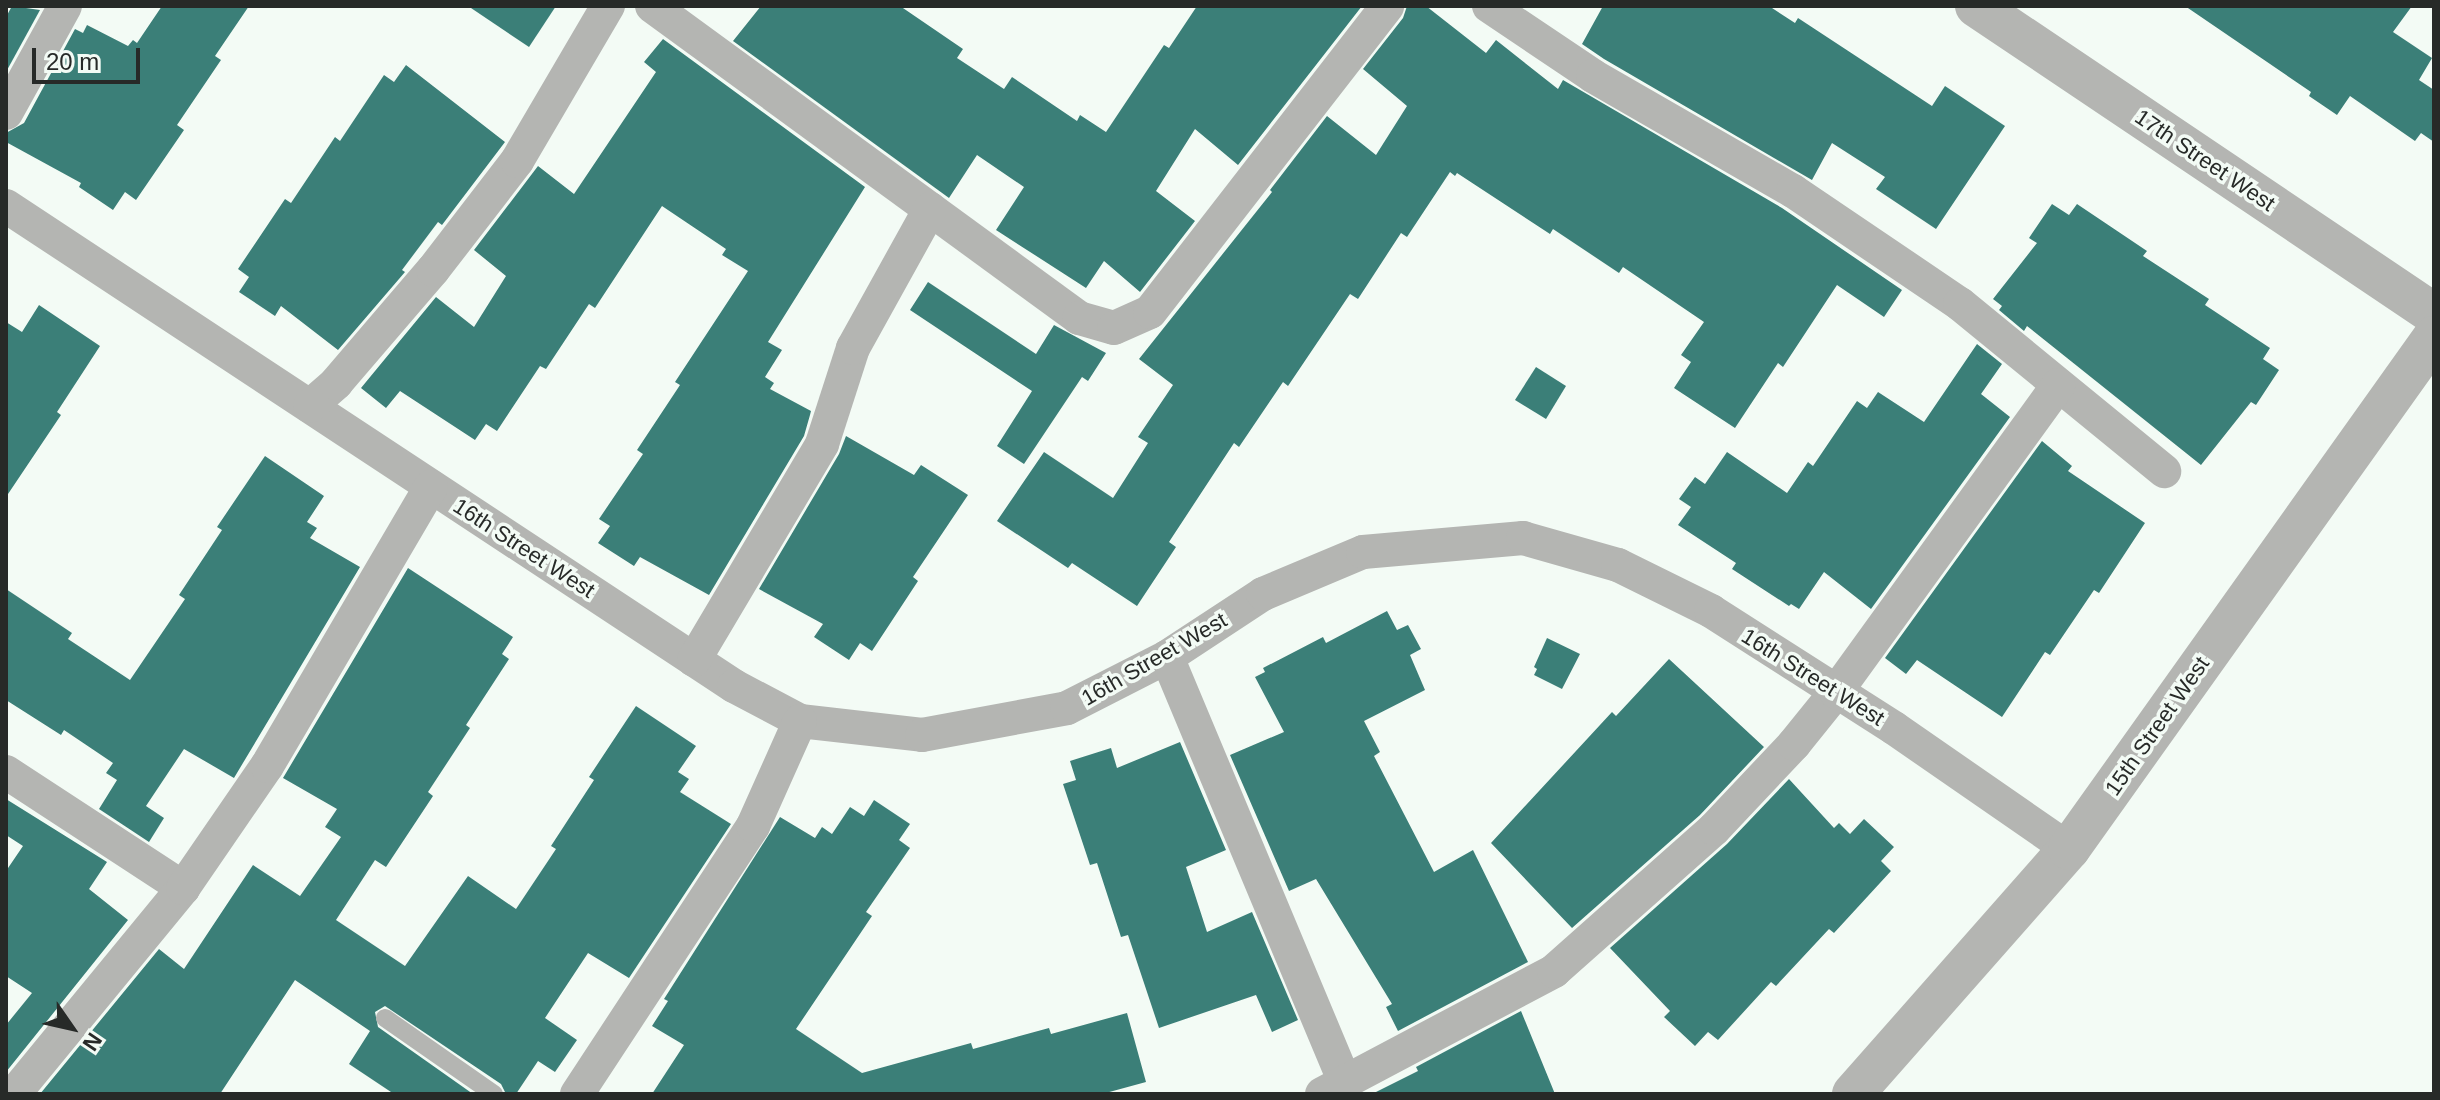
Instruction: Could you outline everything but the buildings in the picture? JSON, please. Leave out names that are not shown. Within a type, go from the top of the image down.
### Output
[{"type":"street","points":[[6,113],[65,6]]},
{"type":"street","points":[[310,406],[336,383],[433,270],[517,161],[608,6]]},
{"type":"street","points":[[652,6],[1079,318],[1114,328],[1150,312],[1387,6]]},
{"type":"street","points":[[1489,6],[1593,76],[1793,191],[1960,304],[2164,471]]},
{"type":"street","name":"17th Street West","points":[[1976,6],[2434,314]]},
{"type":"street","name":"16th Street West","points":[[6,206],[694,660],[800,721],[922,735],[1067,708],[1167,657],[1263,594],[1363,552],[1523,538],[1618,565],[1711,611],[2069,849]]},
{"type":"street","points":[[694,660],[822,444],[853,348],[930,209]]},
{"type":"street","name":"15th Street West","points":[[1853,1094],[2069,849],[2434,337]]},
{"type":"street","points":[[1167,657],[1333,1088],[1554,971],[1714,829],[1794,744],[1836,692],[2058,385]]},
{"type":"street","points":[[14,1094],[183,888],[267,766],[431,486]]},
{"type":"street","points":[[586,1091],[753,826],[800,721]]},
{"type":"street","points":[[6,772],[183,888]]},
{"type":"lane","points":[[385,1018],[494,1094]]}]
